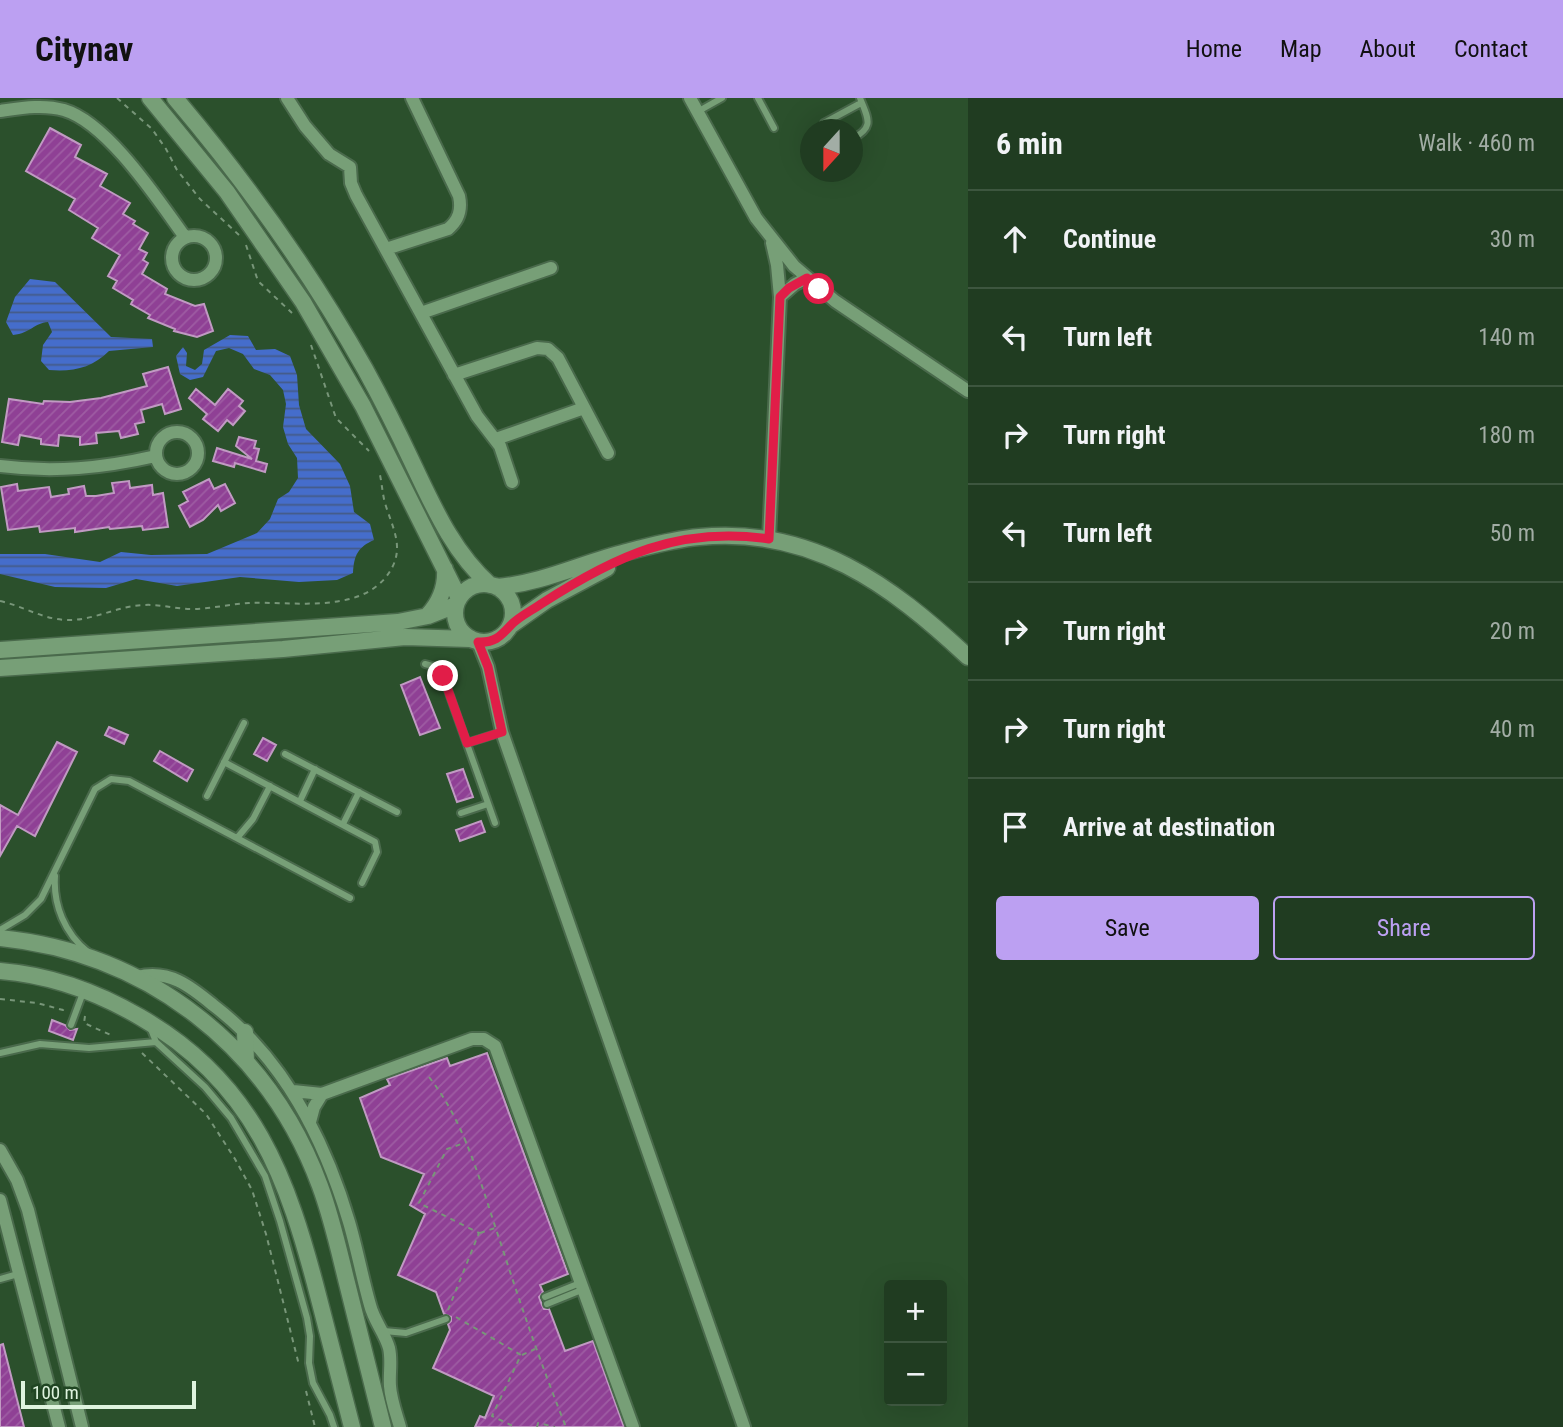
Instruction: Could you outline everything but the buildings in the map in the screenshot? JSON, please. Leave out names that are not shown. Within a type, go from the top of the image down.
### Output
[{"type":"street","points":[[150,98],[227,192],[303,302],[353,387],[422,527],[445,566],[458,601],[457,624],[474,640],[488,667],[502,732],[744,1427]]},
{"type":"street","points":[[175,98],[236,173],[305,272],[390,415],[446,531],[465,560],[503,592],[511,604],[513,611],[510,626]]},
{"type":"street","points":[[287,98],[304,126],[329,154],[350,167],[353,189],[454,375],[480,420],[496,439],[512,482]]},
{"type":"street","points":[[386,249],[448,229],[458,218],[460,211],[459,196],[412,98]]},
{"type":"street","points":[[690,98],[756,219],[771,240],[807,278],[835,301],[968,391]]},
{"type":"street","points":[[0,111],[51,107],[83,118],[100,132],[125,160],[185,237]]},
{"type":"street","points":[[769,539],[780,297],[771,240]]},
{"type":"street","points":[[421,313],[551,268]]},
{"type":"street","points":[[780,297],[789,288],[807,278]]},
{"type":"street","points":[[454,375],[542,348],[552,352],[558,358],[608,453]]},
{"type":"street","points":[[496,439],[584,408]]},
{"type":"street","points":[[0,466],[76,470],[156,456]]},
{"type":"street","points":[[0,650],[398,622],[428,616],[458,601],[473,586],[540,580],[625,552],[696,537],[730,535],[769,539],[812,550],[861,572],[925,618],[968,657]]},
{"type":"street","points":[[0,668],[283,649],[405,637],[494,641],[510,626],[571,586],[639,550]]},
{"type":"street","points":[[428,616],[435,608],[444,588],[445,566]]},
{"type":"street","points":[[0,938],[52,946],[95,957],[137,977],[197,1015],[246,1061],[285,1113],[320,1186],[383,1427]]},
{"type":"street","points":[[0,971],[38,976],[84,990],[149,1021],[189,1051],[218,1079],[255,1126],[271,1155],[296,1215],[352,1427]]},
{"type":"street","points":[[137,977],[163,974],[179,980],[245,1032],[269,1058],[293,1091],[333,1174],[350,1224],[371,1310],[392,1348],[391,1393],[400,1427]]},
{"type":"street","points":[[245,1032],[246,1061]]},
{"type":"street","points":[[293,1091],[322,1094],[472,1039],[490,1042],[503,1065],[633,1427]]},
{"type":"street","points":[[310,1122],[314,1107],[322,1094]]},
{"type":"street","points":[[0,1150],[17,1180],[27,1210],[82,1427]]},
{"type":"street","points":[[0,1200],[59,1427]]},
{"type":"lane","points":[[697,112],[722,98]]},
{"type":"lane","points":[[758,98],[774,128]]},
{"type":"lane","points":[[830,119],[860,100],[868,126],[863,133]]},
{"type":"lane","points":[[425,664],[440,671],[495,823]]},
{"type":"lane","points":[[207,796],[244,723]]},
{"type":"lane","points":[[467,743],[502,732]]},
{"type":"lane","points":[[285,754],[397,811]]},
{"type":"lane","points":[[224,761],[372,839],[377,845],[377,852],[362,883]]},
{"type":"lane","points":[[299,801],[315,769]]},
{"type":"lane","points":[[0,930],[16,922],[33,907],[46,890],[95,789],[111,779],[129,781],[350,898]]},
{"type":"lane","points":[[237,838],[253,819],[270,786]]},
{"type":"lane","points":[[343,824],[359,792]]},
{"type":"lane","points":[[461,813],[488,804]]},
{"type":"lane","points":[[56,867],[55,893],[63,920],[75,940],[95,957]]},
{"type":"lane","points":[[71,1025],[84,990]]},
{"type":"lane","points":[[149,1021],[156,1042],[218,1102],[242,1134],[265,1176],[307,1318],[313,1383],[334,1427]]},
{"type":"lane","points":[[0,1054],[40,1044],[89,1048],[156,1042]]},
{"type":"lane","points":[[0,1279],[20,1274]]},
{"type":"lane","points":[[546,1301],[583,1286]]},
{"type":"lane","points":[[400,1339],[406,1333],[446,1319]]},
{"type":"lane","points":[[382,1330],[406,1333]]},
{"type":"path","points":[[117,98],[152,129],[177,170],[200,199],[240,236]]},
{"type":"path","points":[[245,243],[258,281],[293,314]]},
{"type":"path","points":[[310,342],[336,418],[369,452]]},
{"type":"path","points":[[0,601],[45,617],[70,620],[95,617],[119,608],[145,605],[201,609],[264,602],[326,603],[355,597],[377,586],[392,567],[396,556],[396,531],[386,506],[379,469]]},
{"type":"path","points":[[0,999],[37,1003],[87,1016],[84,1023],[130,1045],[146,1056],[206,1114],[252,1190],[299,1364]]},
{"type":"path","points":[[429,1077],[445,1098],[467,1142],[535,1349],[566,1427]]},
{"type":"path","points":[[467,1142],[447,1149],[419,1203],[480,1233],[495,1228]]},
{"type":"path","points":[[480,1233],[447,1312],[521,1355]]},
{"type":"path","points":[[515,1427],[492,1416],[521,1355],[535,1349]]},
{"type":"path","points":[[305,1389],[315,1427]]},
{"type":"path","points":[[537,1427],[538,1423],[555,1427]]},
{"type":"water","points":[[30,279],[55,282],[111,337],[152,339],[153,347],[109,351],[82,368],[49,370],[41,361],[43,345],[52,332],[48,322],[13,335],[6,322],[15,297]]},
{"type":"water","points":[[230,335],[248,336],[256,350],[275,349],[290,356],[297,375],[299,405],[306,429],[340,464],[350,486],[354,512],[370,524],[374,540],[358,552],[353,573],[337,580],[299,582],[240,577],[177,586],[136,579],[106,588],[55,587],[0,574],[0,554],[45,554],[100,562],[121,552],[151,555],[207,554],[257,533],[270,519],[278,499],[289,492],[298,478],[297,458],[288,444],[283,427],[286,404],[283,390],[270,375],[254,369],[243,354],[229,348],[216,351],[203,377],[190,380],[180,374],[176,356],[183,347],[187,353],[186,366],[195,370],[202,364],[204,350]]},
{"type":"route","points":[[443,676],[467,743],[502,732],[488,667],[478,642],[494,641],[547,600],[639,550],[696,537],[730,535],[769,539],[780,297],[789,288],[807,278],[819,289]]}]
